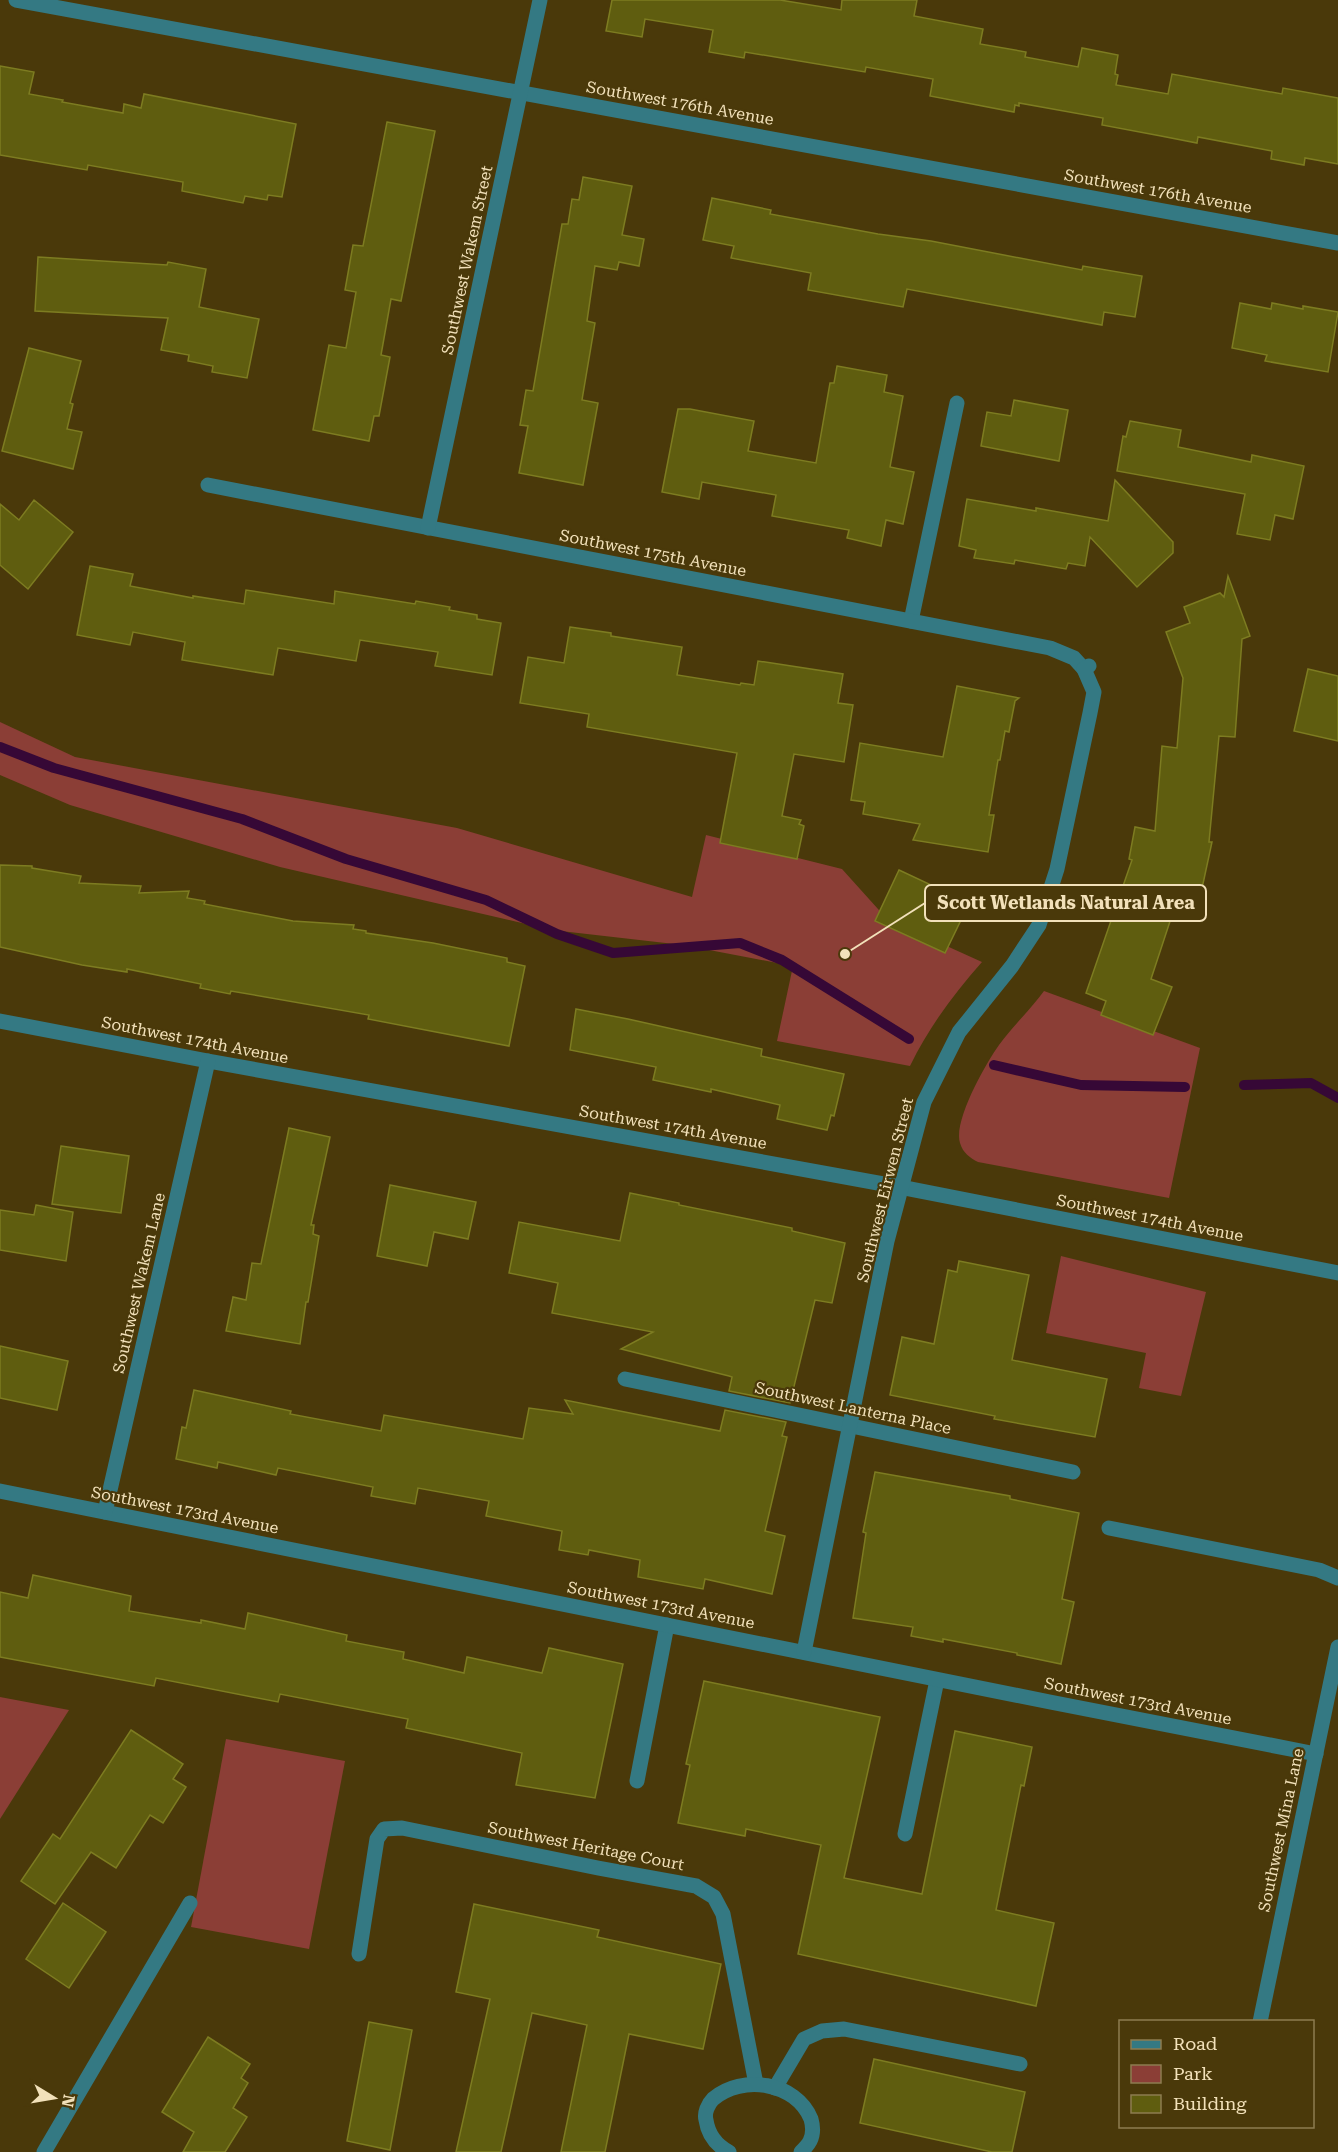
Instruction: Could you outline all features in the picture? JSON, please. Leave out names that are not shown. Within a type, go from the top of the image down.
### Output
[{"type":"street","name":"Southwest 176th Avenue","points":[[16,0],[366,61],[521,92],[1338,243]]},
{"type":"street","name":"Southwest Wakem Street","points":[[428,528],[540,0]]},
{"type":"street","points":[[911,621],[957,403]]},
{"type":"street","name":"Southwest 175th Avenue","points":[[208,485],[1050,648],[1074,658],[1087,667]]},
{"type":"street","name":"Southwest Eirwen Street","points":[[804,1653],[887,1241],[924,1102],[959,1032],[1012,966],[1039,925],[1057,869],[1094,692],[1087,667]]},
{"type":"street","name":"Southwest 174th Avenue","points":[[0,1021],[900,1187],[1338,1274]]},
{"type":"street","name":"Southwest Wakem Lane","points":[[105,1512],[208,1061]]},
{"type":"street","name":"Southwest Lanterna Place","points":[[624,1379],[1073,1472]]},
{"type":"street","name":"Southwest 173rd Avenue","points":[[0,1491],[1316,1754]]},
{"type":"street","points":[[1109,1528],[1319,1570],[1338,1578]]},
{"type":"street","points":[[637,1781],[667,1625]]},
{"type":"street","name":"Southwest Mina Lane","points":[[1260,2020],[1338,1647]]},
{"type":"street","points":[[905,1834],[937,1680]]},
{"type":"street","name":"Southwest Heritage Court","points":[[359,1954],[377,1839],[384,1829],[402,1828],[696,1886],[714,1897],[723,1914],[756,2084]]},
{"type":"street","points":[[44,2152],[190,1903]]},
{"type":"street","points":[[775,2088],[804,2039],[822,2031],[844,2029],[1020,2064]]},
{"type":"street","points":[[729,2152],[719,2147],[708,2132],[705,2115],[710,2102],[721,2092],[737,2086],[756,2084],[775,2088],[794,2097],[807,2110],[813,2125],[811,2140],[801,2152]]},
{"type":"green space","points":[[0,722],[75,757],[457,828],[692,897],[706,835],[842,869],[887,919],[982,962],[942,1012],[910,1066],[777,1041],[793,966],[683,945],[552,930],[280,867],[70,805],[0,775]]},
{"type":"green space","points":[[1044,991],[1200,1048],[1169,1198],[978,1162],[963,1150],[959,1133],[961,1121],[979,1078],[999,1045]]},
{"type":"green space","points":[[1061,1256],[1206,1292],[1181,1396],[1139,1388],[1146,1353],[1046,1333]]},
{"type":"green space","points":[[0,1697],[69,1710],[0,1819]]},
{"type":"green space","points":[[226,1739],[345,1761],[309,1949],[191,1927]]},
{"type":"building","points":[[612,0],[780,0],[841,10],[842,0],[917,0],[914,16],[983,29],[980,44],[1026,52],[1025,57],[1078,67],[1082,48],[1118,55],[1116,85],[1168,94],[1172,74],[1282,94],[1283,88],[1338,98],[1338,164],[1305,158],[1304,165],[1271,159],[1272,151],[1198,137],[1197,143],[1102,125],[1103,118],[1019,103],[1019,106],[1015,105],[1014,112],[930,96],[933,79],[866,67],[865,72],[745,52],[744,58],[709,52],[713,30],[645,19],[642,37],[606,31]]},
{"type":"building","points":[[0,66],[34,72],[29,94],[63,100],[62,102],[123,113],[124,104],[141,108],[144,94],[296,124],[282,197],[268,195],[267,200],[245,196],[243,203],[182,191],[183,182],[88,165],[87,170],[0,155]]},
{"type":"building","points":[[387,122],[435,131],[401,301],[391,299],[381,355],[390,357],[379,416],[374,416],[369,441],[313,430],[329,345],[346,348],[356,292],[345,290],[353,245],[363,246]]},
{"type":"building","points":[[583,177],[632,186],[622,235],[644,239],[639,266],[619,262],[617,270],[595,266],[587,321],[595,323],[582,400],[598,403],[583,485],[519,473],[528,426],[520,425],[526,390],[533,391],[562,224],[568,224],[572,199],[579,200]]},
{"type":"building","points":[[712,198],[771,210],[770,214],[878,234],[931,241],[1082,270],[1083,266],[1142,276],[1135,317],[1104,312],[1102,325],[907,289],[903,307],[808,290],[811,273],[731,258],[734,246],[703,240]]},
{"type":"building","points":[[38,257],[167,265],[168,262],[206,269],[199,307],[259,319],[247,378],[212,372],[213,366],[188,361],[189,355],[161,350],[168,318],[35,311]]},
{"type":"building","points":[[1240,303],[1271,309],[1272,303],[1338,312],[1328,372],[1265,361],[1267,355],[1232,348]]},
{"type":"building","points":[[29,348],[81,361],[70,403],[73,404],[67,429],[82,432],[73,469],[2,451]]},
{"type":"building","points":[[837,366],[887,375],[884,392],[903,396],[890,467],[914,472],[903,524],[886,520],[881,546],[847,538],[849,530],[772,516],[776,495],[702,482],[699,499],[662,492],[678,409],[690,409],[754,421],[748,451],[816,463],[830,383],[834,383]]},
{"type":"building","points":[[1014,400],[1068,410],[1059,461],[981,446],[987,412],[1011,416]]},
{"type":"building","points":[[1130,421],[1181,430],[1178,447],[1251,462],[1252,455],[1304,466],[1293,519],[1275,515],[1270,540],[1237,534],[1245,494],[1117,471],[1123,436],[1126,437]]},
{"type":"building","points":[[1115,480],[1173,542],[1173,553],[1137,587],[1090,537],[1085,566],[1068,563],[1066,569],[1015,560],[1014,564],[974,558],[976,550],[959,546],[967,499],[1108,521]]},
{"type":"building","points":[[34,500],[73,532],[28,589],[0,565],[0,504],[19,520]]},
{"type":"building","points":[[90,566],[133,574],[130,586],[193,598],[193,596],[244,604],[246,590],[334,604],[335,591],[415,604],[416,601],[450,607],[449,610],[477,615],[477,619],[501,623],[492,675],[435,666],[438,652],[360,640],[356,661],[278,648],[273,675],[182,660],[185,642],[133,632],[130,645],[77,635]]},
{"type":"building","points":[[1228,576],[1250,636],[1242,639],[1235,737],[1219,736],[1209,842],[1212,842],[1201,893],[1181,888],[1151,979],[1172,987],[1153,1035],[1101,1015],[1106,1001],[1086,993],[1132,860],[1129,859],[1135,827],[1155,831],[1162,746],[1177,748],[1183,678],[1166,632],[1190,623],[1184,607],[1220,593],[1224,597]]},
{"type":"building","points":[[570,627],[682,647],[677,675],[740,685],[741,683],[754,685],[758,661],[843,674],[838,703],[853,705],[844,762],[794,754],[782,816],[801,820],[799,824],[804,826],[797,859],[720,843],[737,753],[587,727],[589,714],[520,703],[528,657],[564,663]]},
{"type":"building","points":[[1308,669],[1338,676],[1338,741],[1294,731]]},
{"type":"building","points":[[957,686],[1019,698],[1015,701],[1009,732],[1005,731],[1000,760],[998,760],[989,815],[994,815],[988,852],[913,840],[920,824],[863,814],[865,802],[851,800],[860,743],[943,757]]},
{"type":"building","points":[[0,865],[32,866],[32,868],[81,876],[79,883],[141,886],[139,893],[189,891],[187,898],[205,901],[204,904],[293,921],[354,925],[353,929],[366,931],[366,933],[433,943],[507,958],[507,962],[525,966],[509,1046],[368,1019],[369,1015],[231,991],[230,994],[200,988],[201,984],[127,969],[127,972],[82,965],[0,947]]},
{"type":"building","points":[[899,870],[944,891],[936,909],[961,920],[945,953],[875,921]]},
{"type":"building","points":[[576,1009],[762,1049],[761,1056],[844,1074],[834,1116],[831,1115],[827,1130],[777,1119],[780,1105],[711,1089],[711,1092],[653,1080],[656,1067],[570,1050]]},
{"type":"building","points":[[289,1128],[330,1137],[311,1225],[314,1225],[313,1234],[319,1236],[300,1344],[226,1331],[233,1297],[246,1300],[252,1263],[261,1264]]},
{"type":"building","points":[[61,1146],[129,1156],[121,1213],[52,1204]]},
{"type":"building","points":[[390,1185],[476,1202],[468,1239],[434,1232],[427,1266],[377,1256]]},
{"type":"building","points":[[630,1193],[792,1228],[792,1231],[845,1243],[832,1303],[815,1300],[790,1403],[729,1391],[732,1377],[729,1376],[621,1349],[653,1332],[552,1313],[558,1283],[509,1273],[519,1222],[620,1241]]},
{"type":"building","points":[[36,1205],[73,1212],[66,1261],[0,1250],[0,1210],[34,1215]]},
{"type":"building","points":[[959,1261],[1029,1275],[1012,1360],[1107,1379],[1095,1437],[994,1419],[995,1416],[890,1395],[902,1337],[934,1344],[948,1270],[957,1272]]},
{"type":"building","points":[[0,1346],[68,1361],[57,1410],[0,1398]]},
{"type":"building","points":[[194,1390],[291,1411],[290,1414],[381,1431],[384,1415],[523,1439],[529,1408],[573,1414],[565,1400],[720,1431],[725,1410],[786,1422],[782,1436],[787,1437],[765,1531],[785,1536],[772,1594],[705,1579],[703,1589],[638,1577],[640,1560],[589,1550],[588,1555],[559,1550],[562,1531],[486,1516],[489,1501],[418,1488],[415,1504],[371,1496],[373,1487],[278,1468],[276,1475],[218,1462],[217,1468],[176,1459],[182,1427],[186,1428]]},
{"type":"building","points":[[875,1472],[1010,1496],[1010,1499],[1079,1513],[1062,1599],[1074,1602],[1061,1664],[943,1639],[943,1642],[911,1636],[913,1627],[853,1618],[866,1533],[863,1532]]},
{"type":"building","points":[[33,1575],[131,1596],[129,1611],[201,1623],[201,1620],[245,1629],[248,1613],[347,1635],[346,1641],[404,1652],[403,1659],[464,1673],[467,1657],[542,1673],[549,1648],[623,1664],[595,1798],[516,1785],[522,1753],[406,1728],[408,1719],[280,1694],[278,1702],[156,1678],[154,1686],[0,1657],[0,1592],[28,1598]]},
{"type":"building","points":[[704,1681],[880,1717],[844,1878],[922,1894],[955,1731],[1032,1747],[1024,1786],[1021,1785],[996,1910],[1054,1923],[1036,2006],[798,1954],[821,1845],[746,1829],[745,1836],[678,1823],[690,1765],[686,1764]]},
{"type":"building","points":[[131,1730],[183,1764],[173,1779],[186,1787],[163,1823],[150,1815],[116,1868],[91,1852],[55,1904],[21,1881],[53,1834],[60,1839]]},
{"type":"building","points":[[63,1903],[106,1932],[69,1988],[26,1959]]},
{"type":"building","points":[[474,1904],[599,1930],[597,1937],[721,1964],[703,2049],[629,2034],[605,2152],[561,2152],[587,2025],[532,2013],[501,2152],[456,2152],[490,1999],[456,1992]]},
{"type":"building","points":[[369,2022],[412,2030],[390,2150],[347,2141]]},
{"type":"building","points":[[208,2037],[250,2064],[241,2078],[248,2083],[233,2108],[247,2117],[225,2152],[183,2152],[194,2132],[162,2112]]},
{"type":"building","points":[[874,2059],[1025,2092],[1012,2152],[992,2152],[860,2123]]},
{"type":"waterway","points":[[0,747],[54,768],[242,819],[346,859],[486,900],[557,934],[613,953],[740,943],[782,960],[909,1039]]},
{"type":"waterway","points":[[994,1065],[1081,1085],[1185,1087]]},
{"type":"waterway","points":[[1244,1085],[1311,1083],[1338,1098]]},
{"type":"place","name":"Scott Wetlands Natural Area","points":[[845,954]]}]
